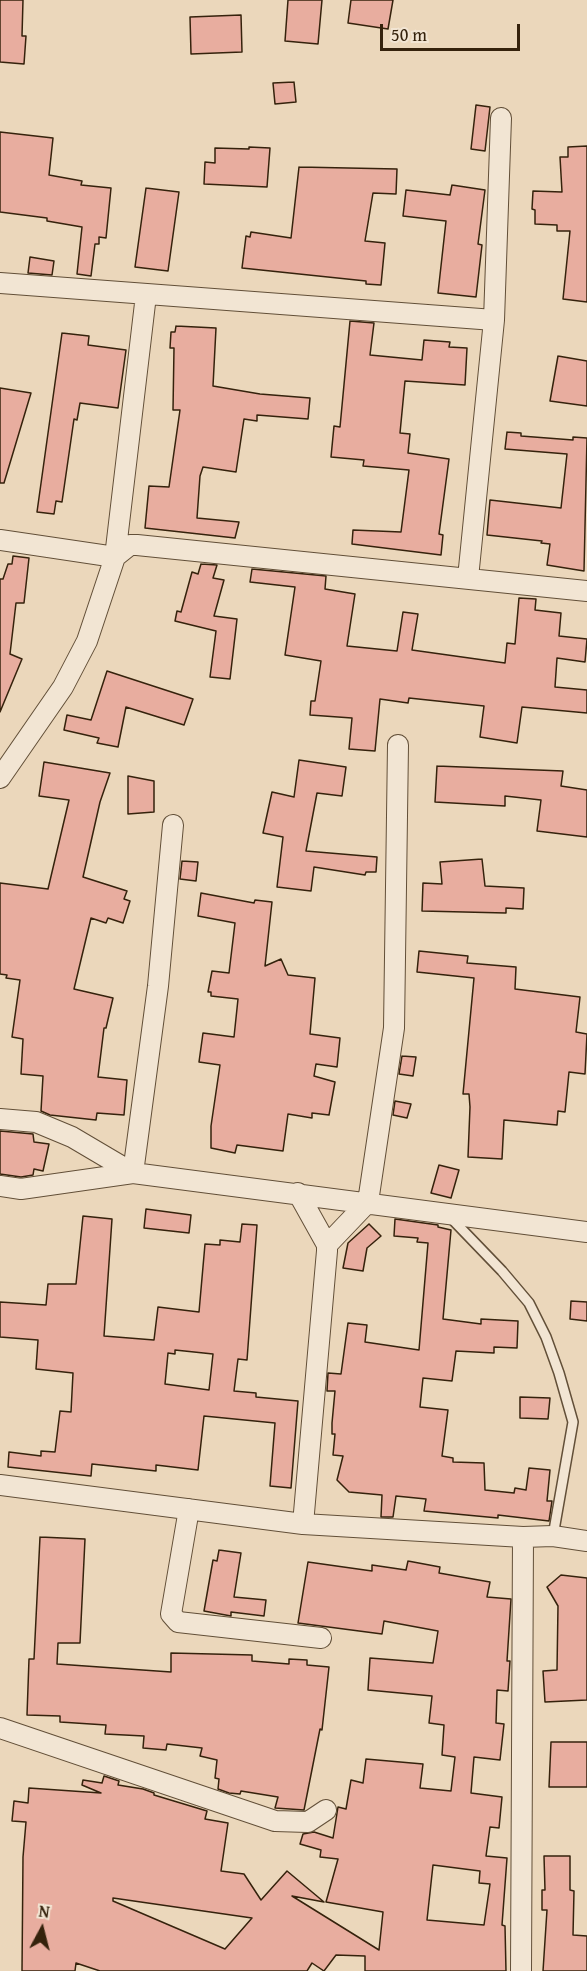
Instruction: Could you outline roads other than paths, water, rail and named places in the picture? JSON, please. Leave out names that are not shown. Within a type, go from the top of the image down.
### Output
[{"type":"street","points":[[468,578],[494,320],[501,118]]},
{"type":"street","points":[[0,283],[494,320]]},
{"type":"street","points":[[0,778],[63,687],[87,641],[115,557],[146,295]]},
{"type":"street","points":[[0,540],[115,557],[130,545],[137,545],[587,591]]},
{"type":"street","points":[[327,1245],[368,1202],[394,1028],[398,746]]},
{"type":"street","points":[[133,1173],[158,986],[173,825]]},
{"type":"street","points":[[0,1119],[36,1122],[72,1137],[133,1173]]},
{"type":"street","points":[[0,1186],[21,1189],[133,1173],[587,1232]]},
{"type":"street","points":[[298,1193],[327,1245],[303,1524]]},
{"type":"street","points":[[0,1485],[303,1524],[523,1537],[553,1536],[587,1541]]},
{"type":"street","points":[[189,1509],[171,1614],[178,1622],[321,1638]]},
{"type":"street","points":[[521,1971],[523,1537]]},
{"type":"street","points":[[0,1728],[275,1821],[308,1822],[326,1810]]},
{"type":"lane","points":[[446,1213],[502,1271],[529,1303],[546,1337],[559,1373],[573,1422],[553,1536]]}]
